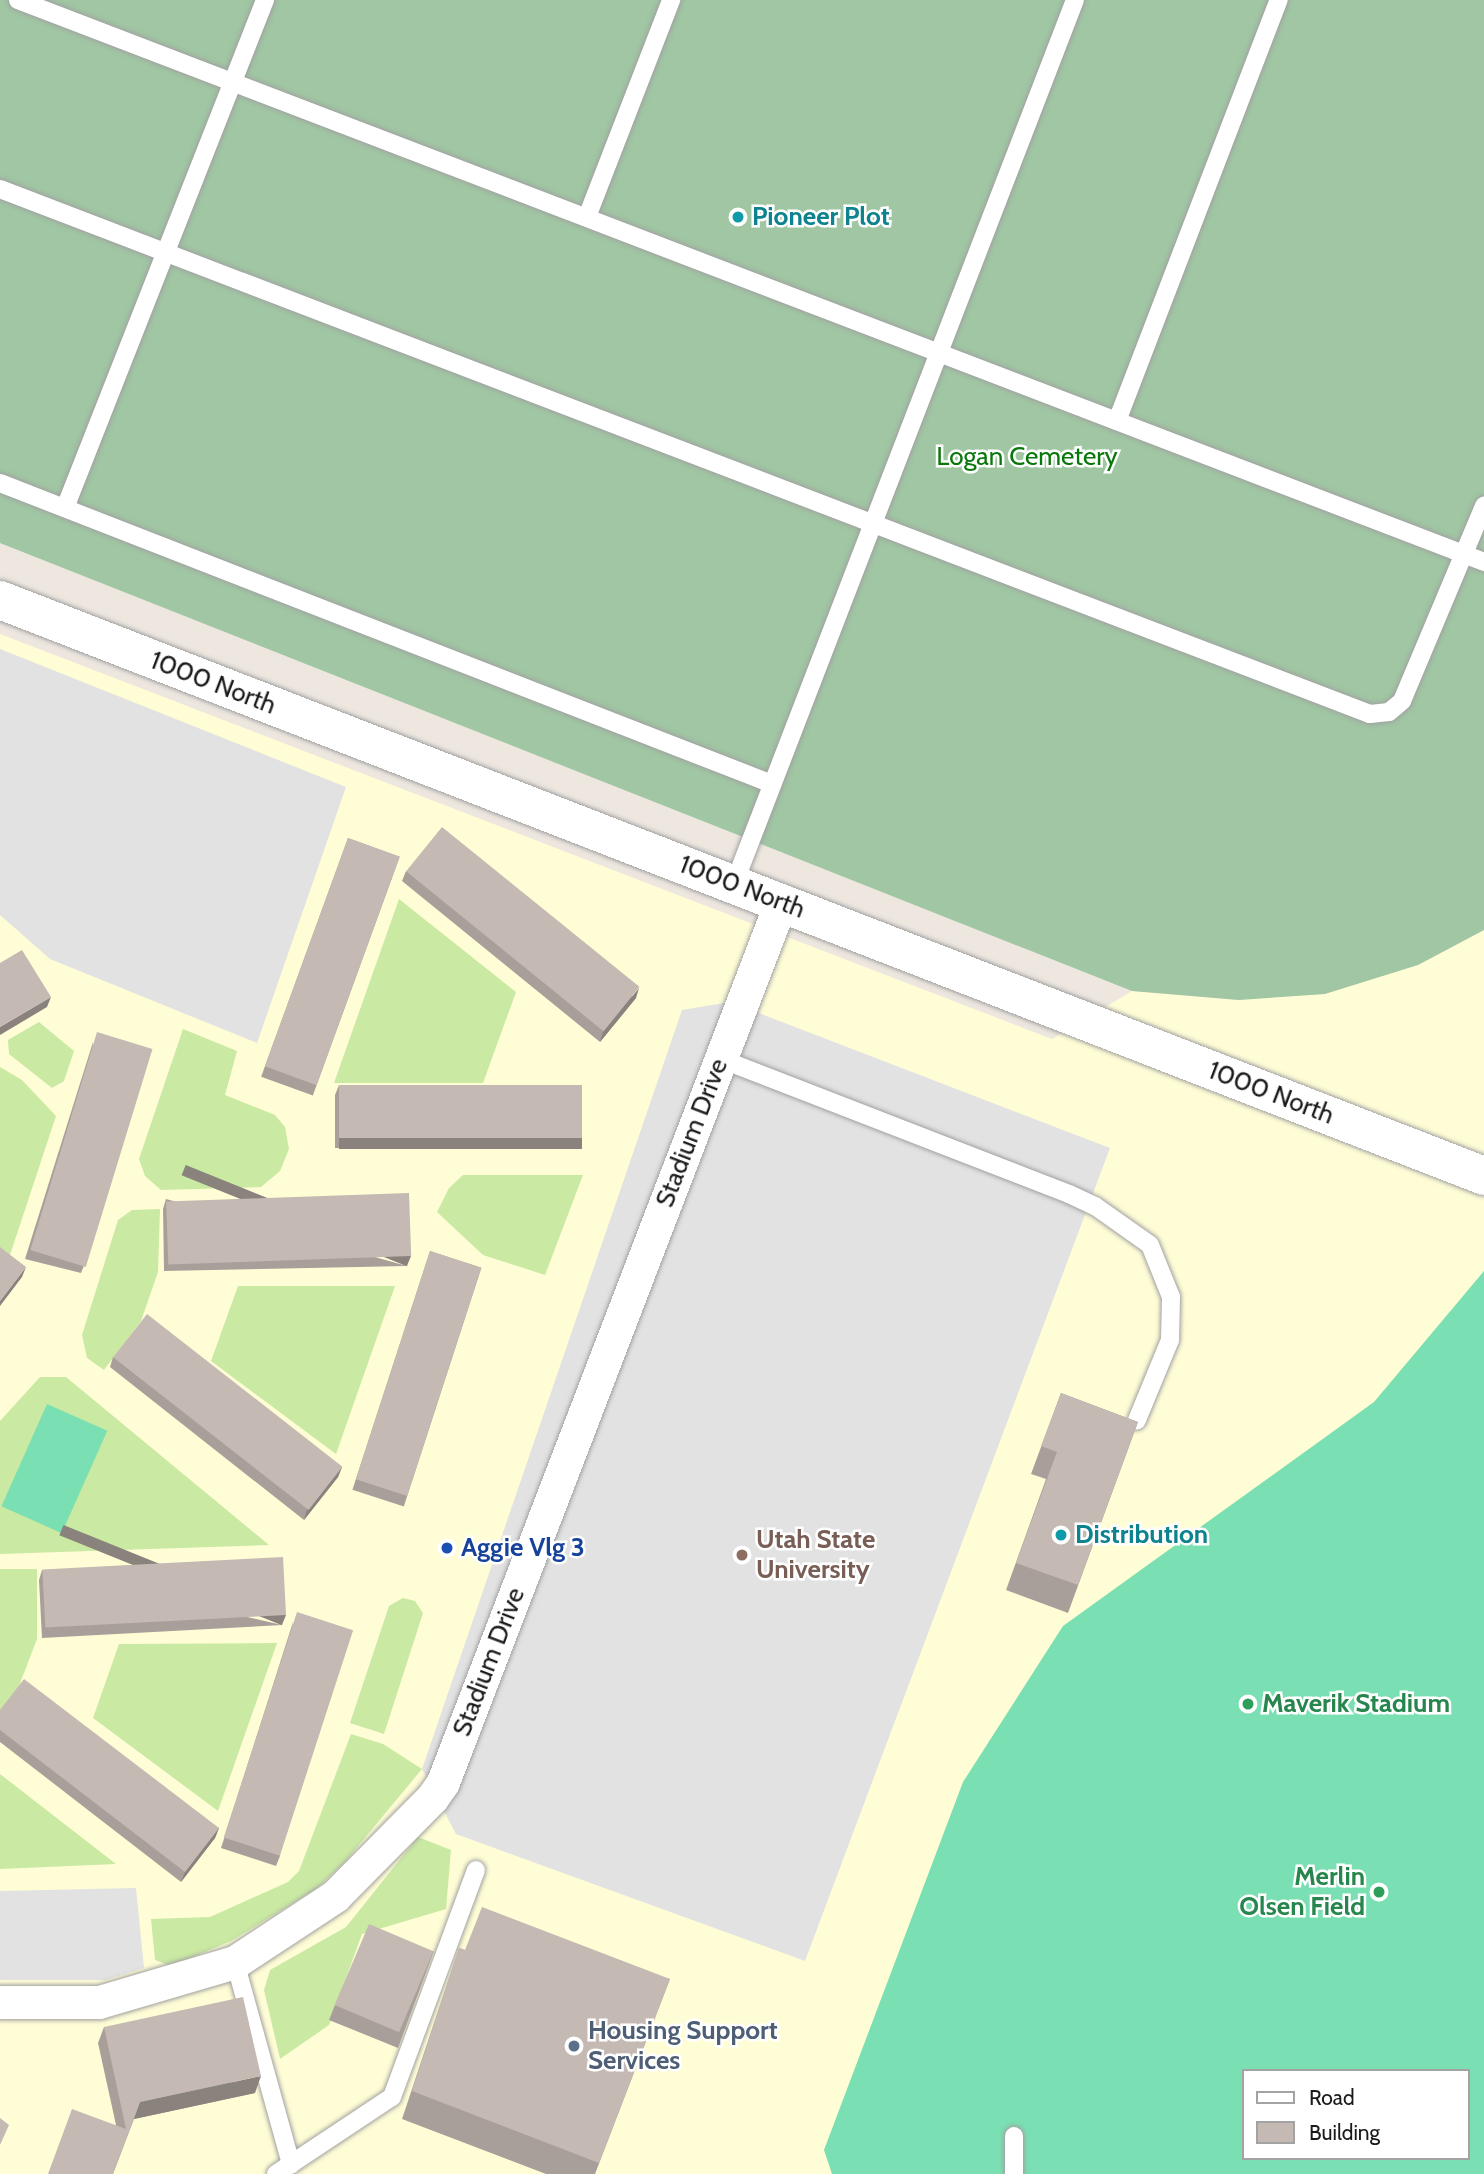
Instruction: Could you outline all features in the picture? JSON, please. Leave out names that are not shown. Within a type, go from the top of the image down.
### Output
[{"type":"street","name":"1000 North","points":[[0,600],[1484,1176]]},
{"type":"street","name":"Stadium Drive","points":[[0,2002],[99,2002],[235,1962],[335,1896],[432,1798],[443,1782],[781,902]]},
{"type":"lane","points":[[18,0],[1484,562]]},
{"type":"lane","points":[[65,508],[265,0]]},
{"type":"lane","points":[[587,217],[671,0]]},
{"type":"lane","points":[[734,884],[1075,0]]},
{"type":"lane","points":[[1117,421],[1279,0]]},
{"type":"lane","points":[[0,190],[166,251],[872,526],[1370,714],[1389,712],[1402,701],[1484,506]]},
{"type":"lane","points":[[0,483],[772,784]]},
{"type":"lane","points":[[720,1059],[1069,1194],[1096,1206],[1150,1245],[1171,1297],[1170,1340],[1137,1420]]},
{"type":"lane","points":[[235,1962],[283,2169],[392,2097],[476,1870]]},
{"type":"lane","points":[[1014,2136],[1014,2174]]},
{"type":"shaded area","name":"Utah State University","points":[[0,634],[1052,1039],[1132,991],[1239,1000],[1418,965],[1484,930],[1484,2174],[0,2174]]},
{"type":"shaded area","points":[[0,649],[346,787],[257,1043],[50,959],[0,915]]},
{"type":"shaded area","points":[[730,1002],[1110,1148],[805,1961],[456,1834],[422,1769],[682,1010]]},
{"type":"shaded area","points":[[136,1888],[144,1968],[105,1980],[0,1980],[0,1891]]},
{"type":"green space","name":"Logan Cemetery","points":[[0,0],[1484,0],[1484,930],[1418,965],[1325,994],[1239,1000],[1132,991],[0,543]]},
{"type":"green space","points":[[399,899],[516,992],[483,1083],[334,1083]]},
{"type":"green space","points":[[39,1022],[74,1051],[64,1081],[52,1088],[9,1054],[8,1040]]},
{"type":"green space","points":[[183,1029],[237,1051],[225,1095],[275,1115],[285,1127],[289,1149],[280,1171],[261,1187],[161,1190],[145,1176],[139,1159]]},
{"type":"green space","points":[[0,1067],[22,1080],[56,1116],[10,1255],[0,1248]]},
{"type":"green space","points":[[463,1175],[583,1175],[545,1275],[483,1255],[437,1212],[449,1188]]},
{"type":"green space","points":[[160,1209],[158,1272],[141,1321],[104,1370],[87,1358],[82,1335],[118,1220],[132,1210]]},
{"type":"green space","name":"Maverik Stadium","points":[[1484,1271],[1484,2174],[832,2174],[824,2150],[963,1782],[1063,1626],[1374,1402]]},
{"type":"green space","points":[[238,1286],[395,1286],[336,1454],[211,1361]]},
{"type":"green space","points":[[40,1377],[66,1377],[269,1545],[0,1554],[0,1421]]},
{"type":"green space","points":[[47,1404],[107,1431],[62,1533],[1,1506]]},
{"type":"green space","points":[[0,1569],[37,1569],[37,1639],[19,1686],[0,1711]]},
{"type":"green space","points":[[403,1598],[415,1601],[423,1613],[384,1734],[350,1723],[389,1606]]},
{"type":"green space","points":[[277,1643],[218,1811],[93,1718],[119,1644]]},
{"type":"green space","points":[[351,1734],[383,1744],[422,1769],[344,1863],[316,1889],[231,1941],[171,1966],[155,1960],[151,1919],[210,1917],[288,1882],[299,1871]]},
{"type":"green space","points":[[0,1774],[116,1864],[0,1869]]},
{"type":"green space","points":[[418,1837],[451,1850],[446,1909],[362,1934],[329,2025],[280,2059],[264,1990],[270,1970],[346,1927]]},
{"type":"building","points":[[442,827],[639,987],[604,1031],[406,871]]},
{"type":"building","points":[[348,838],[400,857],[317,1085],[265,1066]]},
{"type":"building","points":[[22,950],[51,997],[0,1027],[0,963]]},
{"type":"building","points":[[97,1032],[152,1049],[86,1267],[30,1250]]},
{"type":"building","points":[[339,1085],[582,1085],[582,1138],[339,1138]]},
{"type":"building","points":[[409,1193],[411,1256],[168,1264],[166,1201]]},
{"type":"building","points":[[0,1247],[26,1267],[0,1301]]},
{"type":"building","points":[[430,1251],[481,1268],[407,1496],[356,1479]]},
{"type":"building","points":[[147,1314],[342,1467],[309,1510],[113,1357]]},
{"type":"building","name":"Distribution","points":[[1061,1393],[1138,1422],[1078,1585],[1016,1563],[1057,1452],[1041,1446]]},
{"type":"building","points":[[283,1557],[286,1615],[45,1628],[42,1570]]},
{"type":"building","points":[[297,1612],[353,1630],[280,1856],[224,1837]]},
{"type":"building","points":[[24,1679],[219,1828],[185,1872],[0,1730],[0,1710]]},
{"type":"building","name":"Housing Support Services","points":[[482,1907],[670,1979],[599,2163],[412,2091],[459,1948],[465,1950]]},
{"type":"building","points":[[369,1924],[433,1951],[399,2032],[335,2005]]},
{"type":"building","points":[[243,1997],[261,2076],[140,2102],[113,2174],[48,2174],[72,2109],[126,2129],[104,2027]]},
{"type":"building","points":[[0,2118],[9,2125],[0,2145]]},
{"type":"place","name":"Pioneer Plot","points":[[738,217]]},
{"type":"place","name":"Distribution","points":[[1061,1535]]},
{"type":"place","name":"Aggie Vlg 3","points":[[447,1548]]},
{"type":"place","name":"Utah State University","points":[[742,1555]]},
{"type":"place","name":"Maverik Stadium","points":[[1248,1704]]},
{"type":"place","name":"Merlin Olsen Field","points":[[1379,1892]]},
{"type":"place","name":"Housing Support Services","points":[[574,2046]]}]
